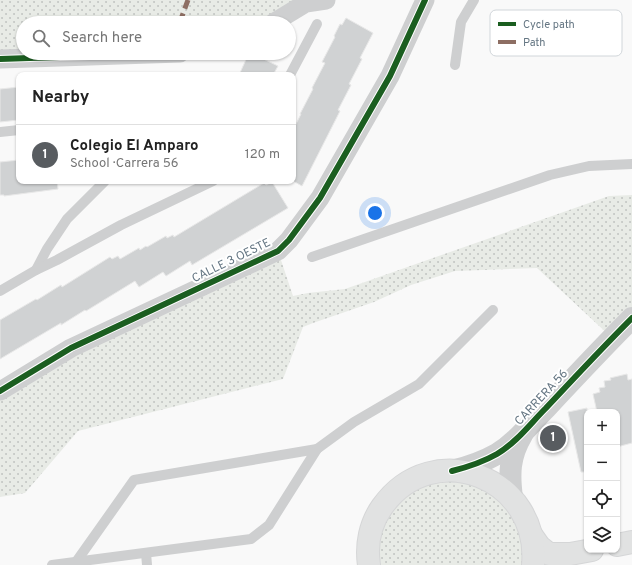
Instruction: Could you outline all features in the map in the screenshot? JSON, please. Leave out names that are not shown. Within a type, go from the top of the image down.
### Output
[{"type":"main road","points":[[366,561],[369,538],[374,523],[380,510],[390,497],[401,487],[415,479],[437,472],[452,471],[469,472],[485,478],[500,487],[512,498],[527,520],[532,536],[534,552],[533,565]]},
{"type":"main road","points":[[532,536],[539,546],[549,554],[570,554],[584,551]]},
{"type":"main road","points":[[620,544],[632,542]]},
{"type":"street","points":[[285,16],[306,3],[326,0]]},
{"type":"street","name":"CALLE 3 OESTE","points":[[0,391],[71,348],[278,251],[289,240],[320,198],[390,76],[425,0]]},
{"type":"street","points":[[0,59],[16,58]]},
{"type":"street","name":"CARRERA 56","points":[[512,498],[510,470],[512,457],[516,444],[524,432],[540,413],[632,318]]},
{"type":"street","name":"CARRERA 56","points":[[452,471],[484,461],[511,444],[524,432]]},
{"type":"lane","points":[[455,65],[460,22],[474,0]]},
{"type":"lane","points":[[292,72],[316,24]]},
{"type":"lane","points":[[0,132],[16,130]]},
{"type":"lane","points":[[312,257],[550,175],[589,166],[632,164]]},
{"type":"lane","points":[[36,270],[46,250],[67,219],[102,184]]},
{"type":"lane","points":[[0,291],[121,225],[207,184]]},
{"type":"lane","points":[[52,565],[251,539],[269,525],[317,449],[354,422],[419,384],[493,310]]},
{"type":"lane","points":[[76,562],[134,480],[317,449]]},
{"type":"lane","points":[[146,553],[147,565]]},
{"type":"shaded area","points":[[0,0],[326,0],[289,16],[16,16],[16,55],[0,59]]},
{"type":"shaded area","points":[[632,195],[632,318],[612,338],[537,268],[455,271],[411,285],[374,302],[303,327],[283,379],[78,431],[25,493],[0,497],[0,391],[278,251],[293,296],[345,289],[609,196]]},
{"type":"shaded area","points":[[422,476],[500,487],[533,565],[369,565],[369,538]]},
{"type":"building","points":[[346,18],[373,33],[349,84],[351,85],[338,110],[340,111],[302,186],[296,183],[296,124],[325,63],[322,62],[335,37],[334,36],[340,24],[342,25]]},
{"type":"building","points":[[246,60],[266,60],[278,66],[275,72],[240,72]]},
{"type":"building","points":[[16,87],[16,120],[0,122],[0,89]]},
{"type":"building","points":[[16,160],[16,184],[57,184],[58,189],[4,196],[0,195],[0,162]]},
{"type":"building","points":[[262,184],[273,184],[288,208],[192,265],[190,261],[166,276],[163,272],[139,287],[135,281],[86,311],[85,310],[61,325],[61,323],[0,359],[0,320],[61,285],[62,287],[110,257],[112,259],[118,256],[120,259],[139,248],[140,250],[146,246],[147,247],[166,236],[167,238],[173,235],[174,237]]},
{"type":"building","points":[[627,374],[628,380],[632,379],[632,443],[620,446],[620,409],[596,409],[593,394],[600,392],[599,388],[605,387],[604,381],[611,380],[610,378]]},
{"type":"building","points":[[587,408],[584,409],[584,472],[581,472],[568,412]]},
{"type":"marked path","points":[[182,16],[188,0]]},
{"type":"cycle path","points":[[0,391],[71,348],[278,251],[289,240],[320,198],[390,76],[425,0]]},
{"type":"cycle path","points":[[0,59],[16,58]]},
{"type":"cycle path","points":[[452,471],[470,466],[497,454],[511,444],[632,318]]},
{"type":"place","name":"Colegio El Amparo","points":[[553,438]]}]
